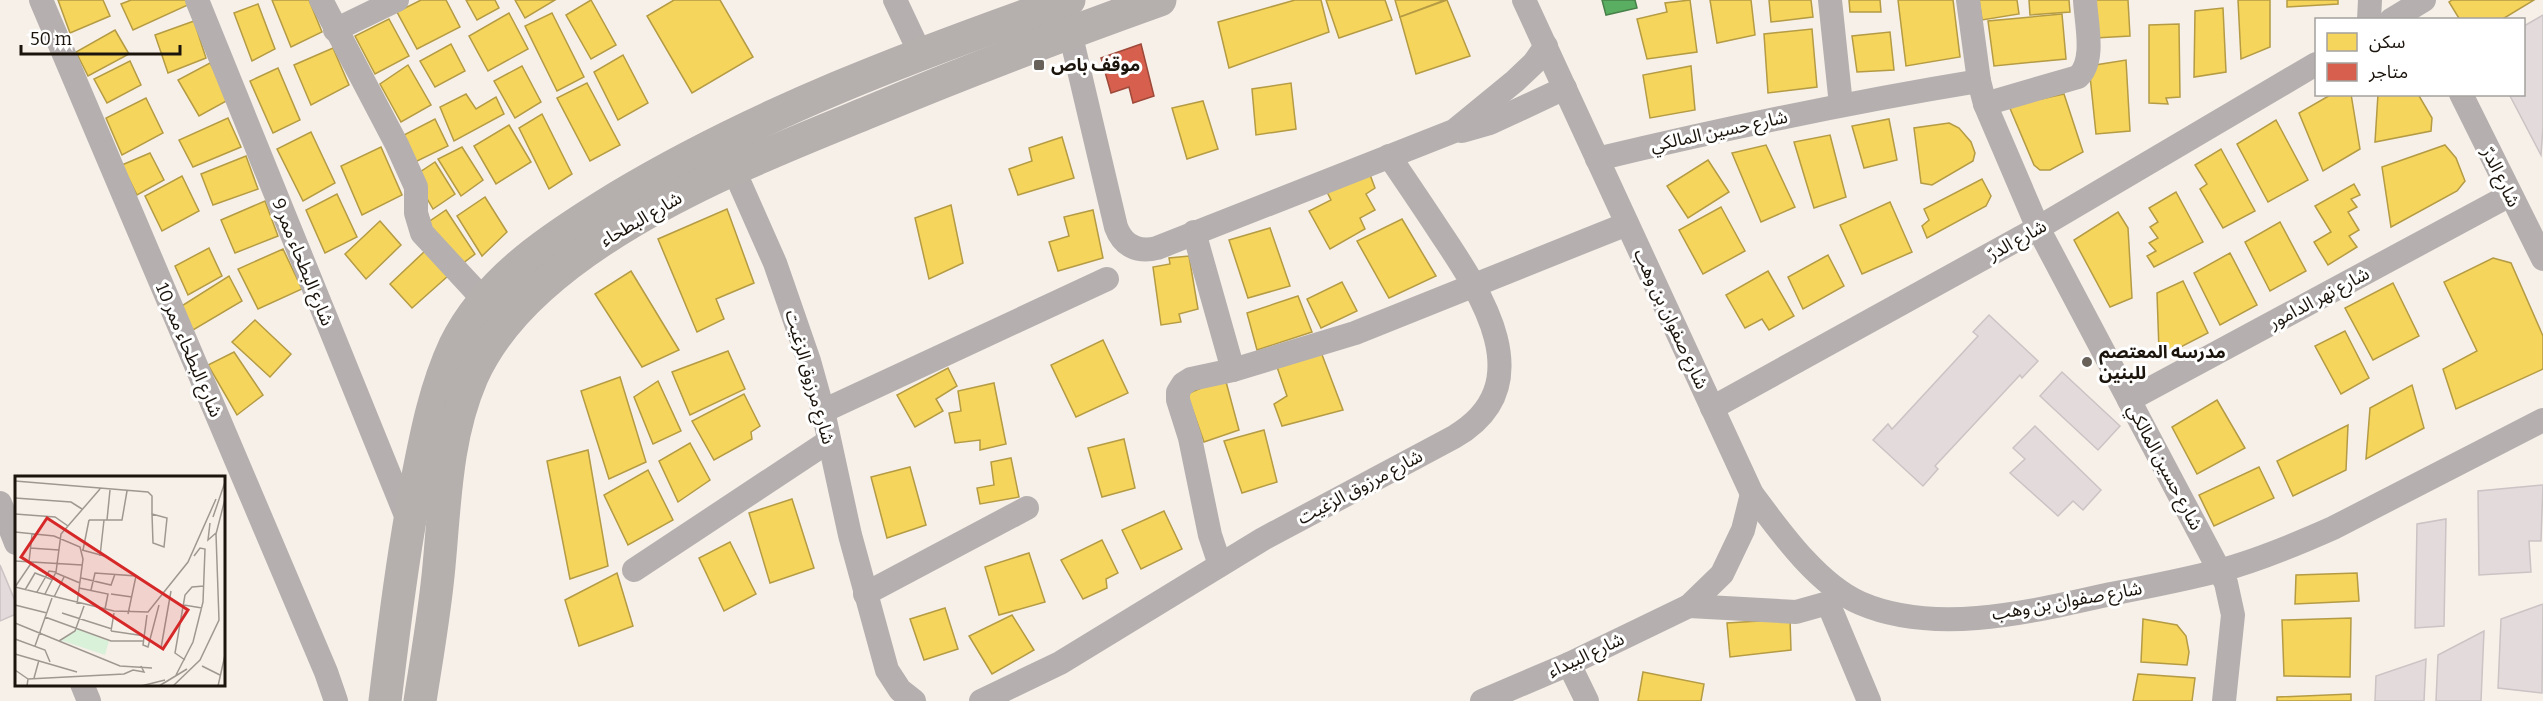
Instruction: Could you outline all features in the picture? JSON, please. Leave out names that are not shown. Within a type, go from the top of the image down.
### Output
[{"type":"street","name":"شارع البطحاء ممر 10","points":[[41,0],[326,672],[336,701]]},
{"type":"street","name":"شارع البطحاء ممر 9","points":[[197,0],[409,523]]},
{"type":"street","points":[[321,0],[397,145],[416,187],[416,213],[422,233],[484,300]]},
{"type":"street","points":[[335,30],[397,0]]},
{"type":"street","points":[[895,0],[920,53]]},
{"type":"street","name":"شارع البطحاء","points":[[420,701],[438,580],[451,443],[460,408],[473,375],[491,344],[513,316],[567,266],[716,164],[792,106],[920,53],[1069,0]]},
{"type":"street","name":"شارع البطحاء","points":[[385,701],[409,523],[429,417],[455,345],[484,300],[536,252],[587,216],[716,164],[1160,0]]},
{"type":"street","name":"شارع صفوان بن وهب","points":[[1524,0],[1752,494],[1834,598],[1891,613],[1930,618],[1982,617],[2028,612],[2220,571],[2333,528],[2543,420]]},
{"type":"street","points":[[1830,0],[1840,105]]},
{"type":"street","name":"شارع حسين المالكي","points":[[1968,0],[1982,92],[2038,228],[2220,571],[2231,599],[2233,615],[2224,701]]},
{"type":"street","name":"شارع حسين المالكي","points":[[1597,159],[1718,130],[1840,105],[1982,92],[2078,77],[2086,70],[2088,60],[2085,0]]},
{"type":"street","points":[[2370,0],[2370,18]]},
{"type":"street","points":[[2396,18],[2422,8]]},
{"type":"street","points":[[1070,32],[1114,219],[1123,241],[1128,246],[1143,250],[1157,248],[1454,131],[1482,127],[1565,88]]},
{"type":"street","points":[[1454,131],[1515,81],[1534,63],[1546,46]]},
{"type":"street","name":"شارع الدرّ","points":[[1712,408],[2038,228],[2315,64]]},
{"type":"street","name":"شارع الدرّ","points":[[2462,96],[2543,259]]},
{"type":"street","name":"شارع مرزوق الزغيت","points":[[981,701],[1060,663],[1220,565],[1289,525],[1454,437],[1477,420],[1493,397],[1498,383],[1500,362],[1491,322],[1475,286],[1389,156]]},
{"type":"street","name":"شارع مرزوق الزغيت","points":[[716,164],[779,273],[809,361],[823,411],[865,594],[887,670],[900,690],[914,701]]},
{"type":"street","name":"شارع نهر الدامور","points":[[2129,400],[2510,195]]},
{"type":"street","points":[[1220,565],[1207,525],[1190,438],[1178,396],[1180,387],[1186,381],[1233,370],[1355,333],[1627,224]]},
{"type":"street","points":[[1194,232],[1233,370]]},
{"type":"street","points":[[823,411],[1107,279]]},
{"type":"street","points":[[634,570],[829,441]]},
{"type":"street","name":"شارع البيداء","points":[[1482,701],[1569,664],[1689,606],[1722,574],[1743,530],[1752,494]]},
{"type":"street","points":[[0,503],[15,540]]},
{"type":"street","points":[[865,594],[1027,508]]},
{"type":"street","points":[[1834,598],[1869,701]]},
{"type":"street","name":"شارع البيداء","points":[[1689,606],[1797,612],[1834,598]]},
{"type":"street","points":[[1569,664],[1587,701]]},
{"type":"street","points":[[83,686],[89,701]]},
{"type":"building: سكن","points":[[58,0],[103,0],[110,16],[70,33]]},
{"type":"building: سكن","points":[[131,0],[188,0],[190,4],[133,30],[121,4]]},
{"type":"building: سكن","points":[[272,0],[309,0],[322,32],[291,47]]},
{"type":"building: سكن","points":[[421,0],[446,0],[460,27],[417,49],[397,12]]},
{"type":"building: سكن","points":[[466,0],[495,0],[499,8],[477,20]]},
{"type":"building: سكن","points":[[515,0],[555,0],[525,18]]},
{"type":"building: سكن","points":[[591,0],[616,45],[591,59],[566,15]]},
{"type":"building: سكن","points":[[674,0],[720,0],[753,57],[692,93],[647,16]]},
{"type":"building: سكن","points":[[1295,0],[1321,0],[1329,32],[1229,68],[1218,22]]},
{"type":"building: سكن","points":[[1326,0],[1385,0],[1392,20],[1339,38]]},
{"type":"building: سكن","points":[[1395,0],[1445,0],[1400,17]]},
{"type":"building: سكن","points":[[1447,0],[1470,56],[1416,74],[1400,17]]},
{"type":"building: سكن","points":[[1690,0],[1697,52],[1647,59],[1637,19],[1667,12],[1665,3]]},
{"type":"building: سكن","points":[[1710,0],[1751,0],[1755,35],[1717,43]]},
{"type":"building: سكن","points":[[1769,0],[1811,0],[1813,17],[1771,22]]},
{"type":"building: سكن","points":[[1849,0],[1880,0],[1881,12],[1850,12]]},
{"type":"building: سكن","points":[[1898,0],[1953,0],[1960,57],[1906,66]]},
{"type":"building: سكن","points":[[1979,0],[2017,0],[2019,14],[1982,20]]},
{"type":"building: سكن","points":[[2029,0],[2069,0],[2070,12],[2030,15]]},
{"type":"building: سكن","points":[[2092,0],[2128,0],[2130,36],[2095,38]]},
{"type":"building: سكن","points":[[2238,0],[2270,0],[2270,47],[2241,59]]},
{"type":"building: سكن","points":[[2287,0],[2338,0],[2338,4],[2287,7]]},
{"type":"building: سكن","points":[[2452,0],[2534,0],[2504,18],[2459,18],[2449,2]]},
{"type":"building: سكن","points":[[258,4],[275,49],[252,61],[234,13]]},
{"type":"building: سكن","points":[[2223,8],[2226,72],[2194,77],[2195,11]]},
{"type":"building: سكن","points":[[509,13],[528,49],[488,71],[469,36]]},
{"type":"building: سكن","points":[[552,13],[584,77],[557,91],[525,26]]},
{"type":"building: سكن","points":[[2062,14],[2066,59],[1994,66],[1988,21]]},
{"type":"building: سكن","points":[[389,19],[409,56],[375,74],[355,36]]},
{"type":"building: سكن","points":[[194,21],[206,58],[168,73],[155,35]]},
{"type":"building: سكن","points":[[2179,24],[2180,97],[2166,98],[2168,104],[2149,103],[2149,25]]},
{"type":"building: سكن","points":[[1812,29],[1817,87],[1768,93],[1764,34]]},
{"type":"building: سكن","points":[[115,30],[129,54],[88,76],[76,52]]},
{"type":"building: سكن","points":[[1890,32],[1894,70],[1857,72],[1852,36]]},
{"type":"building: سكن","points":[[451,44],[465,71],[435,87],[420,61]]},
{"type":"building: سكن","points":[[333,48],[349,85],[311,105],[294,65]]},
{"type":"building: سكن","points":[[623,55],[648,103],[618,120],[594,72]]},
{"type":"building: سكن","points":[[2126,60],[2130,131],[2096,134],[2089,66]]},
{"type":"building: سكن","points":[[130,61],[141,85],[107,103],[94,79]]},
{"type":"building: سكن","points":[[210,63],[230,99],[199,116],[178,80]]},
{"type":"building: سكن","points":[[408,65],[431,105],[401,122],[380,84]]},
{"type":"building: سكن","points":[[522,66],[541,102],[515,118],[494,81]]},
{"type":"building: سكن","points":[[1691,66],[1695,110],[1650,118],[1643,75]]},
{"type":"building: سكن","points":[[278,68],[300,120],[273,133],[250,81]]},
{"type":"building: سكن","points":[[587,83],[620,145],[590,161],[557,98]]},
{"type":"building: سكن","points":[[1291,83],[1296,129],[1256,135],[1252,89]]},
{"type":"building: سكن","points":[[466,94],[476,109],[496,97],[504,114],[454,141],[440,107]]},
{"type":"building: سكن","points":[[2064,94],[2083,152],[2050,170],[2040,170],[2034,165],[2009,106]]},
{"type":"building: سكن","points":[[2329,96],[2351,96],[2360,149],[2323,171],[2299,113]]},
{"type":"building: سكن","points":[[2378,96],[2419,96],[2432,118],[2431,131],[2375,142]]},
{"type":"building: سكن","points":[[146,98],[163,133],[122,155],[106,118]]},
{"type":"building: سكن","points":[[1203,101],[1218,149],[1187,159],[1172,108]]},
{"type":"building: سكن","points":[[542,114],[572,174],[549,189],[519,128]]},
{"type":"building: سكن","points":[[228,118],[241,147],[193,167],[179,140]]},
{"type":"building: سكن","points":[[435,119],[448,146],[413,163],[400,137]]},
{"type":"building: سكن","points":[[1889,119],[1897,160],[1864,168],[1852,126]]},
{"type":"building: سكن","points":[[2276,120],[2308,180],[2268,202],[2237,144]]},
{"type":"building: سكن","points":[[1949,123],[1959,128],[1971,142],[1975,153],[1973,161],[1932,185],[1921,183],[1914,128]]},
{"type":"building: سكن","points":[[509,125],[531,162],[496,184],[474,146]]},
{"type":"building: سكن","points":[[311,132],[335,183],[303,201],[277,149]]},
{"type":"building: سكن","points":[[1830,135],[1846,197],[1814,208],[1794,142]]},
{"type":"building: سكن","points":[[1062,137],[1074,178],[1018,195],[1009,169],[1032,161],[1029,148]]},
{"type":"building: سكن","points":[[1766,145],[1795,207],[1761,222],[1732,153]]},
{"type":"building: سكن","points":[[2445,145],[2456,158],[2465,181],[2457,191],[2391,227],[2382,167]]},
{"type":"building: سكن","points":[[381,147],[402,195],[362,215],[341,166]]},
{"type":"building: سكن","points":[[462,147],[483,180],[461,196],[438,159]]},
{"type":"building: سكن","points":[[2221,149],[2255,211],[2223,228],[2200,189],[2207,184],[2195,165]]},
{"type":"building: سكن","points":[[150,153],[164,180],[137,195],[122,165]]},
{"type":"building: سكن","points":[[246,156],[258,189],[213,205],[201,174]]},
{"type":"building: سكن","points":[[1708,160],[1729,192],[1688,218],[1667,186]]},
{"type":"building: سكن","points":[[435,162],[455,194],[433,209],[414,176]]},
{"type":"building: سكن","points":[[1369,172],[1375,188],[1366,194],[1375,210],[1360,218],[1365,229],[1330,249],[1309,211],[1331,200],[1327,192]]},
{"type":"building: سكن","points":[[182,176],[199,211],[162,231],[145,196]]},
{"type":"building: سكن","points":[[1982,179],[1991,196],[1986,206],[1927,238],[1922,226],[1929,220],[1924,209]]},
{"type":"building: سكن","points":[[2354,184],[2360,195],[2351,199],[2357,207],[2348,212],[2359,230],[2349,236],[2357,247],[2328,265],[2314,242],[2331,232],[2315,206]]},
{"type":"building: سكن","points":[[2176,192],[2203,242],[2154,267],[2147,256],[2156,251],[2149,243],[2158,238],[2150,227],[2158,222],[2149,208]]},
{"type":"building: سكن","points":[[337,194],[357,237],[325,253],[306,210]]},
{"type":"building: سكن","points":[[485,197],[507,232],[482,256],[457,216]]},
{"type":"building: سكن","points":[[265,201],[278,236],[235,253],[221,220]]},
{"type":"building: سكن","points":[[1890,202],[1912,252],[1862,274],[1840,225]]},
{"type":"building: سكن","points":[[951,205],[963,263],[929,279],[915,218]]},
{"type":"building: سكن","points":[[1721,207],[1745,251],[1703,274],[1679,230]]},
{"type":"building: سكن","points":[[727,209],[754,283],[716,299],[724,319],[697,332],[658,239]]},
{"type":"building: سكن","points":[[446,210],[475,254],[458,267],[427,223]]},
{"type":"building: سكن","points":[[1093,210],[1103,258],[1058,271],[1049,242],[1069,236],[1064,217]]},
{"type":"building: سكن","points":[[2118,212],[2128,228],[2132,298],[2110,307],[2074,240]]},
{"type":"building: سكن","points":[[1402,219],[1436,276],[1389,298],[1357,241]]},
{"type":"building: سكن","points":[[380,221],[401,245],[366,279],[345,254]]},
{"type":"building: سكن","points":[[2280,222],[2306,271],[2270,291],[2245,242]]},
{"type":"building: سكن","points":[[1270,228],[1290,286],[1248,298],[1229,240]]},
{"type":"building: سكن","points":[[209,248],[222,276],[188,295],[175,266]]},
{"type":"building: سكن","points":[[283,249],[302,289],[258,309],[238,269]]},
{"type":"building: سكن","points":[[425,251],[448,276],[412,308],[390,284]]},
{"type":"building: سكن","points":[[2230,253],[2257,305],[2220,325],[2194,273]]},
{"type":"building: سكن","points":[[1828,255],[1844,286],[1803,309],[1788,277]]},
{"type":"building: سكن","points":[[1189,256],[1198,309],[1179,314],[1181,322],[1161,325],[1153,267],[1170,264],[1169,258]]},
{"type":"building: سكن","points":[[2493,258],[2511,263],[2543,336],[2543,369],[2456,409],[2443,369],[2477,351],[2444,282]]},
{"type":"building: سكن","points":[[631,271],[679,350],[642,367],[595,294]]},
{"type":"building: سكن","points":[[1768,271],[1794,316],[1769,330],[1762,319],[1745,328],[1726,295]]},
{"type":"building: سكن","points":[[229,276],[242,301],[193,330],[180,307]]},
{"type":"building: سكن","points":[[2183,281],[2208,333],[2169,353],[2159,351],[2157,293]]},
{"type":"building: سكن","points":[[1342,282],[1357,311],[1321,328],[1307,299]]},
{"type":"building: سكن","points":[[2393,283],[2419,336],[2373,360],[2345,308]]},
{"type":"building: سكن","points":[[1298,296],[1312,332],[1257,350],[1247,313]]},
{"type":"building: سكن","points":[[255,320],[291,354],[270,377],[232,342]]},
{"type":"building: سكن","points":[[2345,331],[2369,378],[2341,394],[2315,346]]},
{"type":"building: سكن","points":[[1103,340],[1128,393],[1076,417],[1051,365]]},
{"type":"building: سكن","points":[[728,351],[745,389],[690,415],[672,372]]},
{"type":"building: سكن","points":[[234,352],[263,395],[237,415],[208,365]]},
{"type":"building: سكن","points":[[1321,352],[1343,410],[1282,426],[1274,404],[1287,396],[1277,367]]},
{"type":"building: سكن","points":[[948,368],[957,386],[936,399],[943,411],[915,427],[897,395]]},
{"type":"building: سكن","points":[[620,377],[646,462],[609,479],[581,391]]},
{"type":"building: سكن","points":[[1225,378],[1239,430],[1204,442],[1187,394]]},
{"type":"building: سكن","points":[[658,381],[681,431],[653,444],[634,397]]},
{"type":"building: سكن","points":[[994,383],[1006,444],[980,450],[980,440],[955,443],[949,413],[961,411],[958,391]]},
{"type":"building: سكن","points":[[2412,385],[2424,428],[2366,459],[2370,408]]},
{"type":"building: سكن","points":[[744,394],[760,426],[751,432],[752,439],[714,460],[692,421]]},
{"type":"building: سكن","points":[[2217,400],[2245,448],[2197,474],[2172,427]]},
{"type":"building: سكن","points":[[2348,425],[2346,470],[2293,496],[2277,461]]},
{"type":"building: سكن","points":[[1264,430],[1277,482],[1242,493],[1224,441]]},
{"type":"building: سكن","points":[[1124,439],[1135,488],[1102,497],[1088,448]]},
{"type":"building: سكن","points":[[690,443],[710,480],[678,502],[659,461]]},
{"type":"building: سكن","points":[[588,450],[608,566],[570,579],[547,461]]},
{"type":"building: سكن","points":[[1011,458],[1019,497],[980,504],[977,488],[994,485],[991,462]]},
{"type":"building: سكن","points":[[910,467],[926,525],[887,538],[871,477]]},
{"type":"building: سكن","points":[[2259,467],[2274,498],[2214,526],[2199,495]]},
{"type":"building: سكن","points":[[648,470],[673,520],[628,545],[604,495]]},
{"type":"building: سكن","points":[[792,499],[814,568],[770,583],[749,513]]},
{"type":"building: سكن","points":[[1164,511],[1182,549],[1141,569],[1122,530]]},
{"type":"building: سكن","points":[[1102,540],[1118,573],[1106,579],[1107,588],[1083,599],[1061,560]]},
{"type":"building: سكن","points":[[730,542],[756,594],[724,611],[699,558]]},
{"type":"building: سكن","points":[[1029,553],[1045,602],[999,615],[985,567]]},
{"type":"building: سكن","points":[[617,573],[633,626],[579,646],[565,600]]},
{"type":"building: سكن","points":[[2357,573],[2359,601],[2295,604],[2296,575]]},
{"type":"building: سكن","points":[[945,608],[958,649],[924,660],[910,619]]},
{"type":"building: سكن","points":[[1012,615],[1034,650],[992,674],[969,636]]},
{"type":"building: سكن","points":[[2351,618],[2350,677],[2284,676],[2282,620]]},
{"type":"building: سكن","points":[[1790,619],[1791,650],[1730,657],[1727,623]]},
{"type":"building: سكن","points":[[2143,619],[2177,625],[2186,636],[2189,652],[2187,665],[2141,662]]},
{"type":"building: سكن","points":[[1643,672],[1704,684],[1701,701],[1638,701]]},
{"type":"building: سكن","points":[[2138,674],[2195,678],[2192,701],[2133,701]]},
{"type":"building: سكن","points":[[2351,694],[2351,701],[2277,701],[2277,697]]},
{"type":"building: متاجر","points":[[1141,44],[1154,96],[1133,103],[1129,87],[1111,93],[1101,58]]},
{"type":"building: مرافق عامة","points":[[1602,0],[1635,0],[1637,8],[1606,15]]},
{"type":"building: أخرى","points":[[2543,15],[2541,155],[2510,96],[2525,96],[2525,25]]},
{"type":"building: أخرى","points":[[1989,315],[2038,361],[2022,378],[2020,375],[1935,466],[1938,469],[1923,486],[1873,440],[1888,424],[1892,429],[1978,336],[1973,332]]},
{"type":"building: أخرى","points":[[2062,372],[2120,426],[2098,450],[2040,396]]},
{"type":"building: أخرى","points":[[2035,426],[2101,490],[2083,510],[2073,501],[2058,516],[2010,473],[2025,459],[2013,448]]},
{"type":"building: أخرى","points":[[2543,485],[2541,541],[2529,541],[2531,572],[2479,575],[2478,491]]},
{"type":"building: أخرى","points":[[2446,519],[2444,626],[2415,628],[2417,524]]},
{"type":"building: أخرى","points":[[0,565],[15,601],[15,614],[0,621]]},
{"type":"building: أخرى","points":[[2543,604],[2542,693],[2498,688],[2501,619]]},
{"type":"building: أخرى","points":[[2484,631],[2481,701],[2436,701],[2438,655]]},
{"type":"building: أخرى","points":[[2426,659],[2424,701],[2375,701],[2376,676]]},
{"type":"place","name":"موقف باص","points":[[1039,65]]},
{"type":"place","name":"مدرسه المعتصم للبنين","points":[[2087,362]]}]
